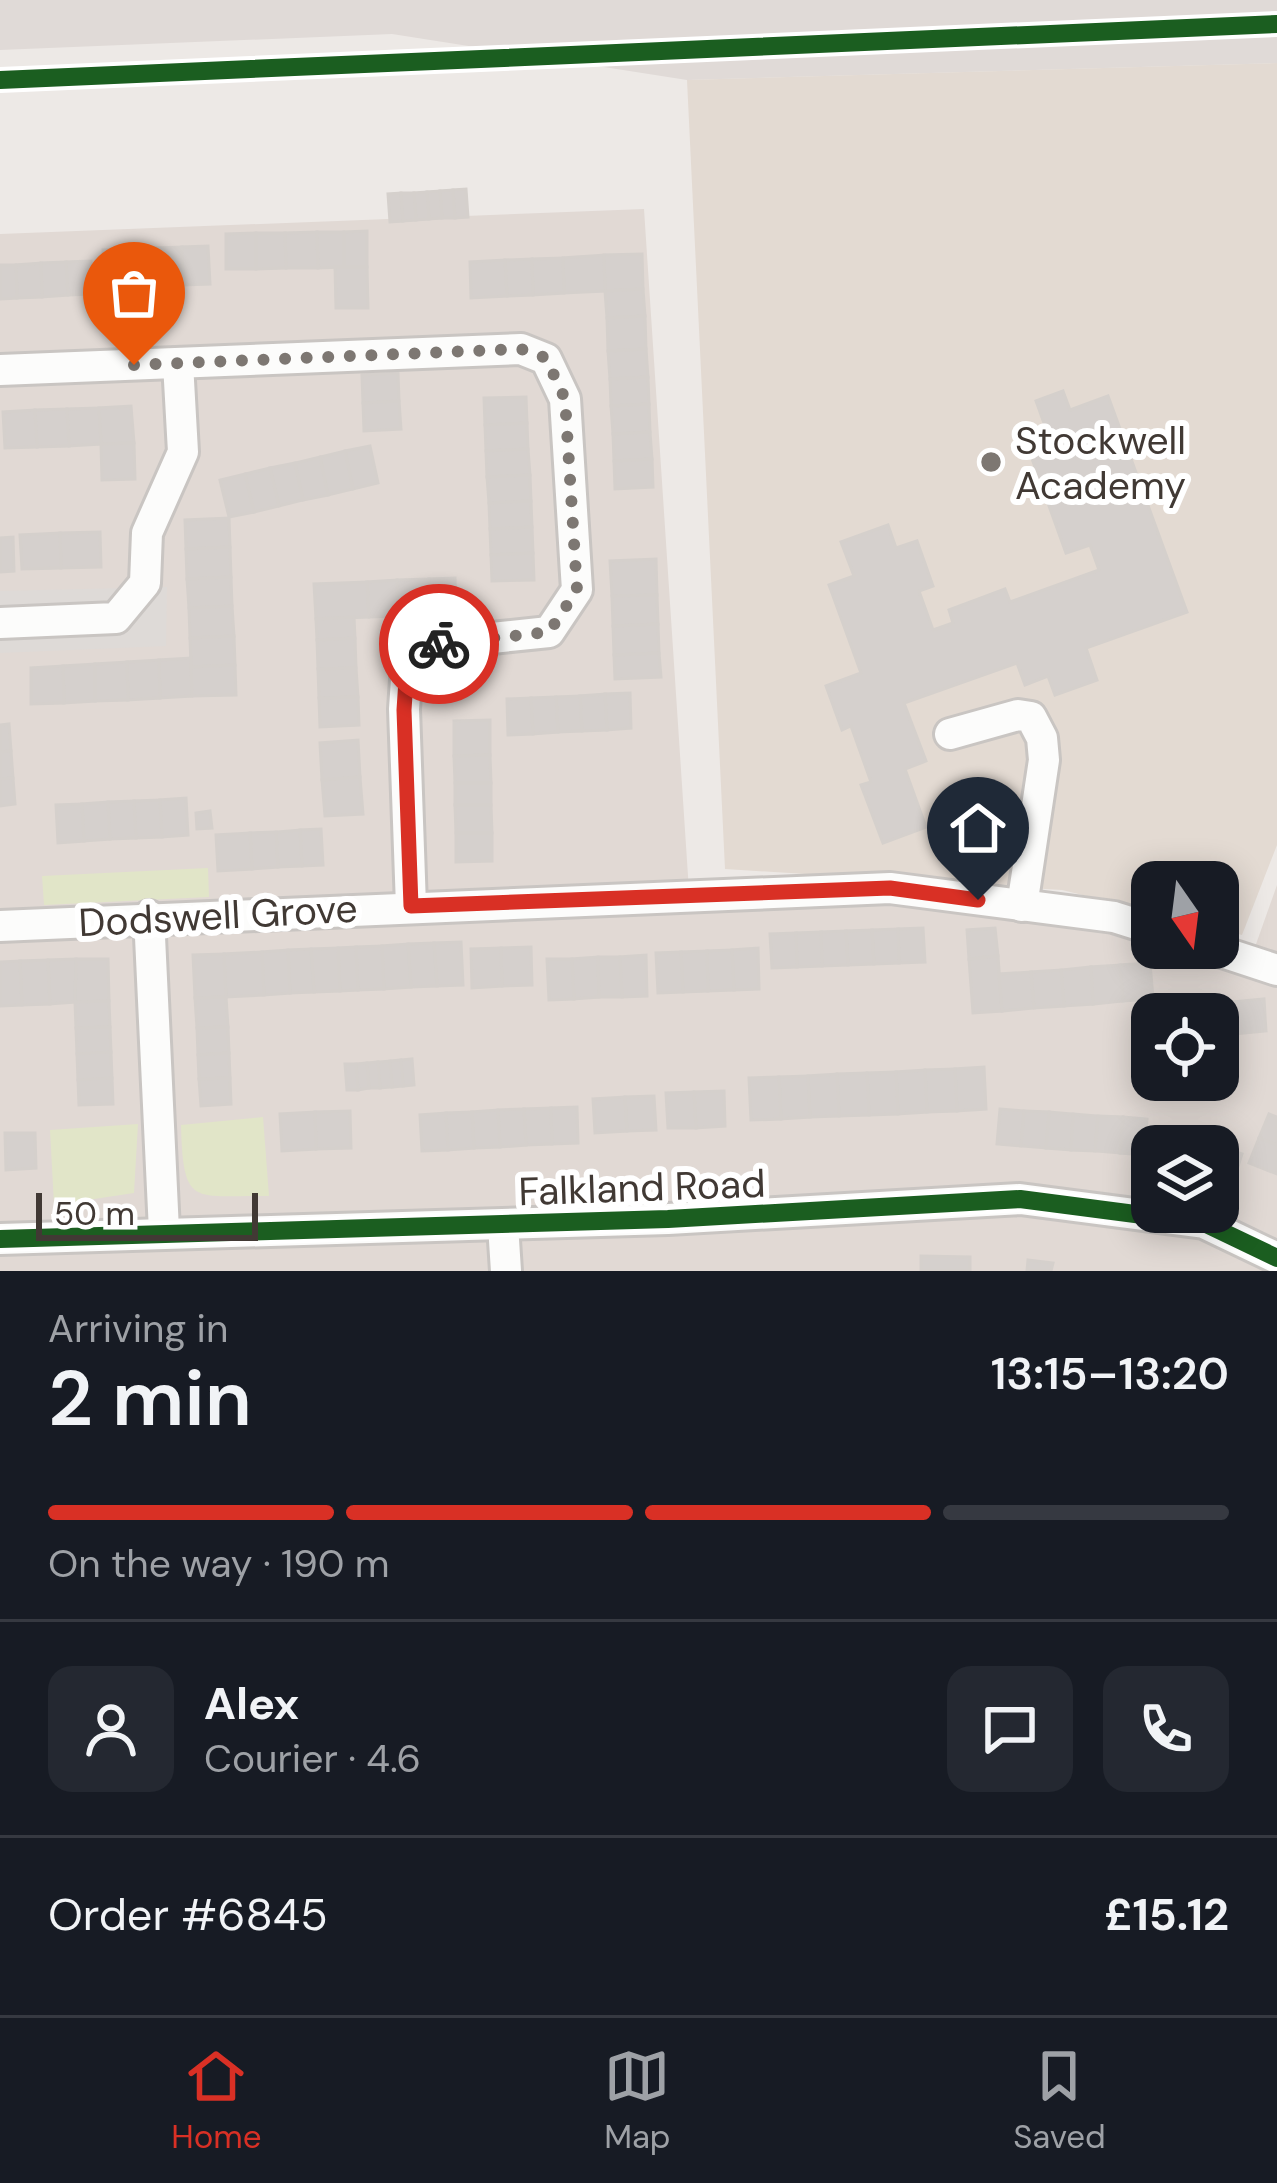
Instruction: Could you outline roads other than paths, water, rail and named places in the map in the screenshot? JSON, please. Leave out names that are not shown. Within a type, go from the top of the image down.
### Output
[{"type":"street","points":[[0,370],[521,349],[546,358],[565,399],[577,590],[549,632],[434,644],[407,665],[404,710],[411,906]]},
{"type":"street","points":[[0,623],[116,618],[145,583],[147,532],[183,452],[178,363]]},
{"type":"street","points":[[950,734],[1018,716],[1031,717],[1042,737],[1044,760],[1022,906]]},
{"type":"street","name":"Dodswell Grove","points":[[0,926],[149,916],[890,888],[1131,922]]},
{"type":"street","points":[[149,916],[164,1231]]},
{"type":"street","points":[[1239,958],[1277,970]]},
{"type":"street","name":"Falkland Road","points":[[0,1239],[502,1225],[1020,1199],[1204,1223],[1277,1258]]},
{"type":"street","points":[[502,1225],[506,1271]]},
{"type":"place","name":"Stockwell Academy","points":[[991,462]]}]
